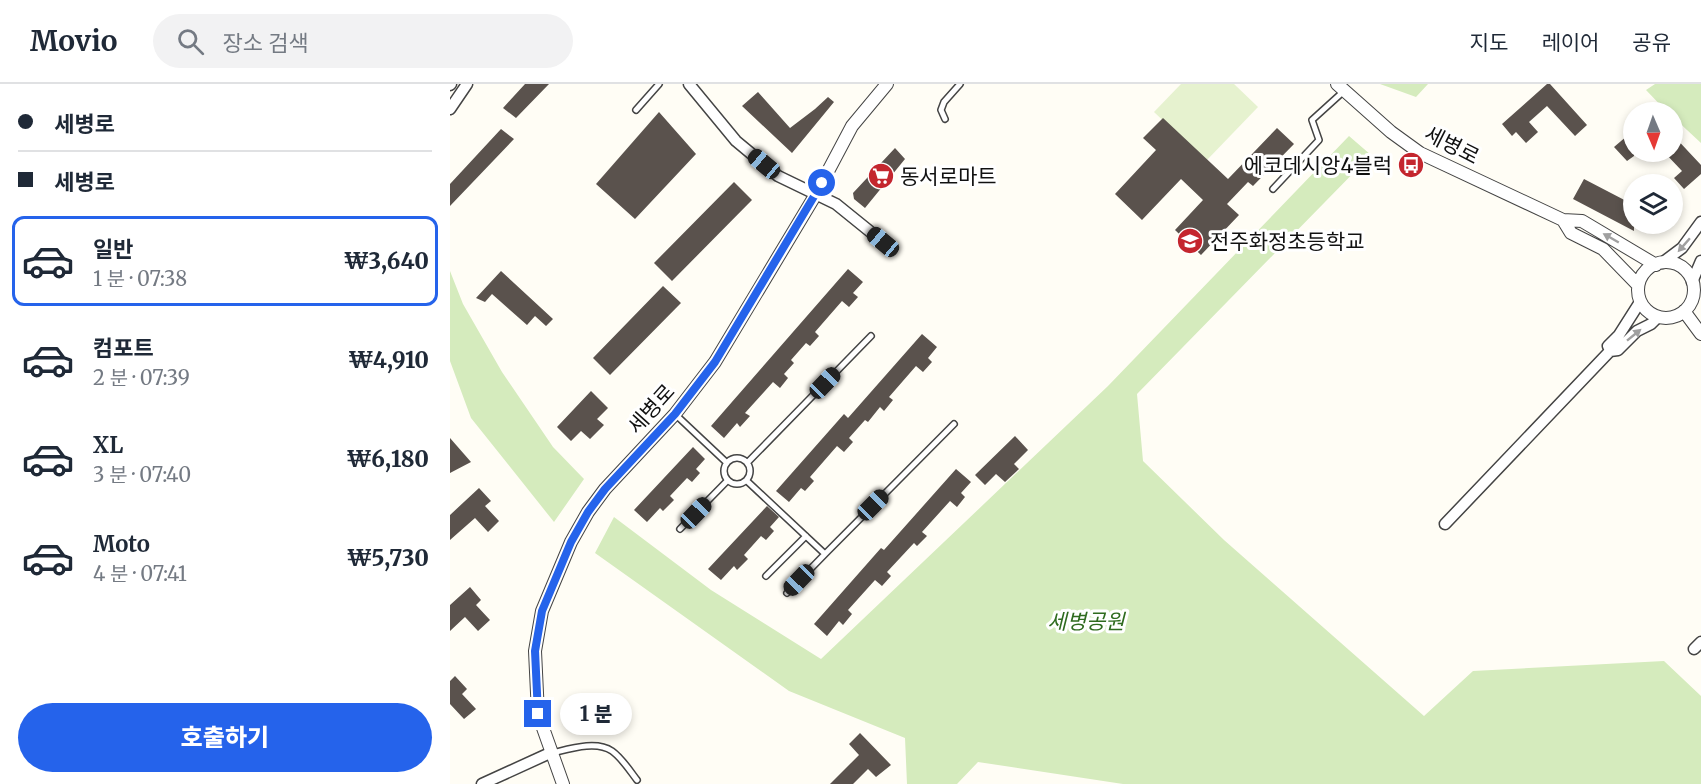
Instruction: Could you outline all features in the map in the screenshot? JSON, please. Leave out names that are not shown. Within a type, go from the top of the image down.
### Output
[{"type":"street","points":[[450,109],[467,84]]},
{"type":"street","points":[[689,84],[736,141],[778,176],[836,204],[883,242]]},
{"type":"street","name":"세병로","points":[[563,784],[550,753],[538,714],[535,651],[542,611],[567,551],[588,512],[605,489],[675,414],[715,362],[816,194],[852,126],[887,84]]},
{"type":"street","name":"세병로","points":[[1340,88],[1390,132],[1420,153],[1563,220],[1582,221],[1659,264],[1677,265],[1689,275],[1692,282]]},
{"type":"street","name":"세병로","points":[[1563,220],[1570,233],[1603,249],[1638,285]]},
{"type":"street","points":[[1701,222],[1682,249],[1646,270],[1638,285],[1640,302],[1645,310],[1658,317],[1669,318],[1684,311],[1692,298],[1692,282],[1701,261]]},
{"type":"street","points":[[1610,351],[1608,346],[1619,335],[1640,302]]},
{"type":"street","points":[[1684,311],[1701,334]]},
{"type":"street","points":[[1445,524],[1610,351],[1618,350],[1637,331],[1651,324],[1658,317]]},
{"type":"street","points":[[482,784],[550,753]]},
{"type":"lane","points":[[636,110],[659,84]]},
{"type":"lane","points":[[945,119],[940,110],[960,84]]},
{"type":"lane","points":[[1273,189],[1319,140],[1312,120],[1340,88]]},
{"type":"lane","points":[[748,462],[871,336]]},
{"type":"lane","points":[[675,414],[727,463]]},
{"type":"lane","points":[[787,593],[954,424]]},
{"type":"lane","points":[[736,458],[748,462],[751,470],[747,480],[736,484],[728,480],[724,472],[727,463],[736,458]]},
{"type":"lane","points":[[680,529],[728,480]]},
{"type":"lane","points":[[747,480],[825,554]]},
{"type":"lane","points":[[766,576],[806,536]]},
{"type":"lane","points":[[550,753],[581,747],[598,747],[612,751],[638,780]]},
{"type":"green space","points":[[1181,84],[1234,84],[1258,107],[1206,161],[1154,112]]},
{"type":"green space","points":[[1380,84],[1428,84],[1416,97]]},
{"type":"green space","points":[[1655,84],[1701,84],[1701,143],[1683,126],[1683,102],[1657,102],[1646,90]]},
{"type":"green space","name":"세병공원","points":[[1349,136],[1371,155],[1137,394],[1143,461],[1224,540],[1424,716],[1473,671],[1664,661],[1701,696],[1701,784],[1123,784],[978,762],[957,784],[907,784],[905,738],[789,691],[595,553],[614,517],[711,590],[821,659],[1108,386]]},
{"type":"green space","points":[[450,271],[463,304],[502,372],[553,447],[584,479],[554,522],[471,418],[450,361]]},
{"type":"building","points":[[525,84],[549,84],[516,118],[503,108]]},
{"type":"building","points":[[1547,84],[1550,84],[1587,125],[1575,136],[1547,106],[1529,122],[1538,132],[1526,143],[1516,132],[1512,136],[1502,124]]},
{"type":"building","points":[[758,92],[790,128],[828,97],[834,102],[792,153],[742,106]]},
{"type":"building","points":[[659,112],[696,154],[635,219],[596,184]]},
{"type":"building","points":[[1163,118],[1228,179],[1277,128],[1294,144],[1253,186],[1248,182],[1227,204],[1239,215],[1201,255],[1175,230],[1203,200],[1181,179],[1142,220],[1115,194],[1156,150],[1143,138]]},
{"type":"building","points":[[501,129],[514,139],[450,206],[450,184]]},
{"type":"building","points":[[1623,139],[1623,157],[1614,147]]},
{"type":"building","points":[[1683,146],[1701,165],[1701,174],[1684,189],[1683,174],[1679,174],[1682,171],[1673,162],[1683,162]]},
{"type":"building","points":[[895,148],[905,159],[865,208],[854,199],[853,193]]},
{"type":"building","points":[[1584,179],[1623,199],[1623,225],[1573,199]]},
{"type":"building","points":[[734,182],[752,200],[672,281],[654,263]]},
{"type":"building","points":[[848,269],[863,282],[853,293],[858,297],[849,307],[842,301],[815,332],[819,336],[810,346],[806,343],[791,360],[794,363],[784,374],[788,378],[780,388],[773,382],[745,413],[750,416],[740,427],[737,423],[724,438],[711,426]]},
{"type":"building","points":[[501,271],[553,319],[546,326],[535,316],[527,325],[492,294],[485,302],[476,298]]},
{"type":"building","points":[[663,286],[681,303],[610,375],[593,358]]},
{"type":"building","points":[[922,334],[937,347],[928,358],[932,362],[923,372],[916,366],[889,397],[893,400],[884,411],[880,407],[868,422],[865,420],[849,438],[853,442],[844,452],[837,446],[810,477],[814,481],[805,491],[801,488],[789,502],[776,491],[844,414],[848,418]]},
{"type":"building","points":[[591,391],[608,408],[597,419],[604,425],[590,439],[581,431],[571,441],[557,427]]},
{"type":"building","points":[[1015,436],[1028,450],[1014,464],[1019,469],[1005,482],[996,474],[985,485],[975,475]]},
{"type":"building","points":[[450,438],[471,462],[450,473]]},
{"type":"building","points":[[693,447],[705,459],[696,469],[700,473],[692,482],[687,478],[670,496],[674,500],[663,511],[660,508],[647,522],[634,510]]},
{"type":"building","points":[[956,469],[971,482],[961,493],[965,497],[957,507],[950,501],[922,532],[927,536],[917,546],[914,543],[887,572],[891,576],[882,586],[875,580],[848,610],[852,614],[843,625],[839,621],[827,636],[814,624],[881,548],[884,550]]},
{"type":"building","points":[[479,488],[491,501],[485,506],[499,521],[488,532],[475,518],[450,540],[450,515]]},
{"type":"building","points":[[767,506],[779,517],[770,527],[774,531],[766,540],[761,536],[744,555],[748,559],[737,570],[734,566],[721,580],[708,569]]},
{"type":"building","points":[[470,587],[481,600],[476,605],[490,620],[478,631],[465,617],[450,631],[450,605]]},
{"type":"building","points":[[455,676],[467,689],[462,694],[476,709],[464,719],[450,704],[450,681]]},
{"type":"building","points":[[860,733],[891,765],[876,777],[868,769],[853,784],[830,784],[859,755],[849,744]]},
{"type":"place","name":"에코데시앙4블럭","points":[[1411,165]]},
{"type":"place","name":"동서로마트","points":[[881,176]]},
{"type":"place","name":"전주화정초등학교","points":[[1190,241]]},
{"type":"route","points":[[538,714],[535,651],[542,611],[571,542],[588,512],[605,489],[675,414],[715,362],[822,183]]}]
